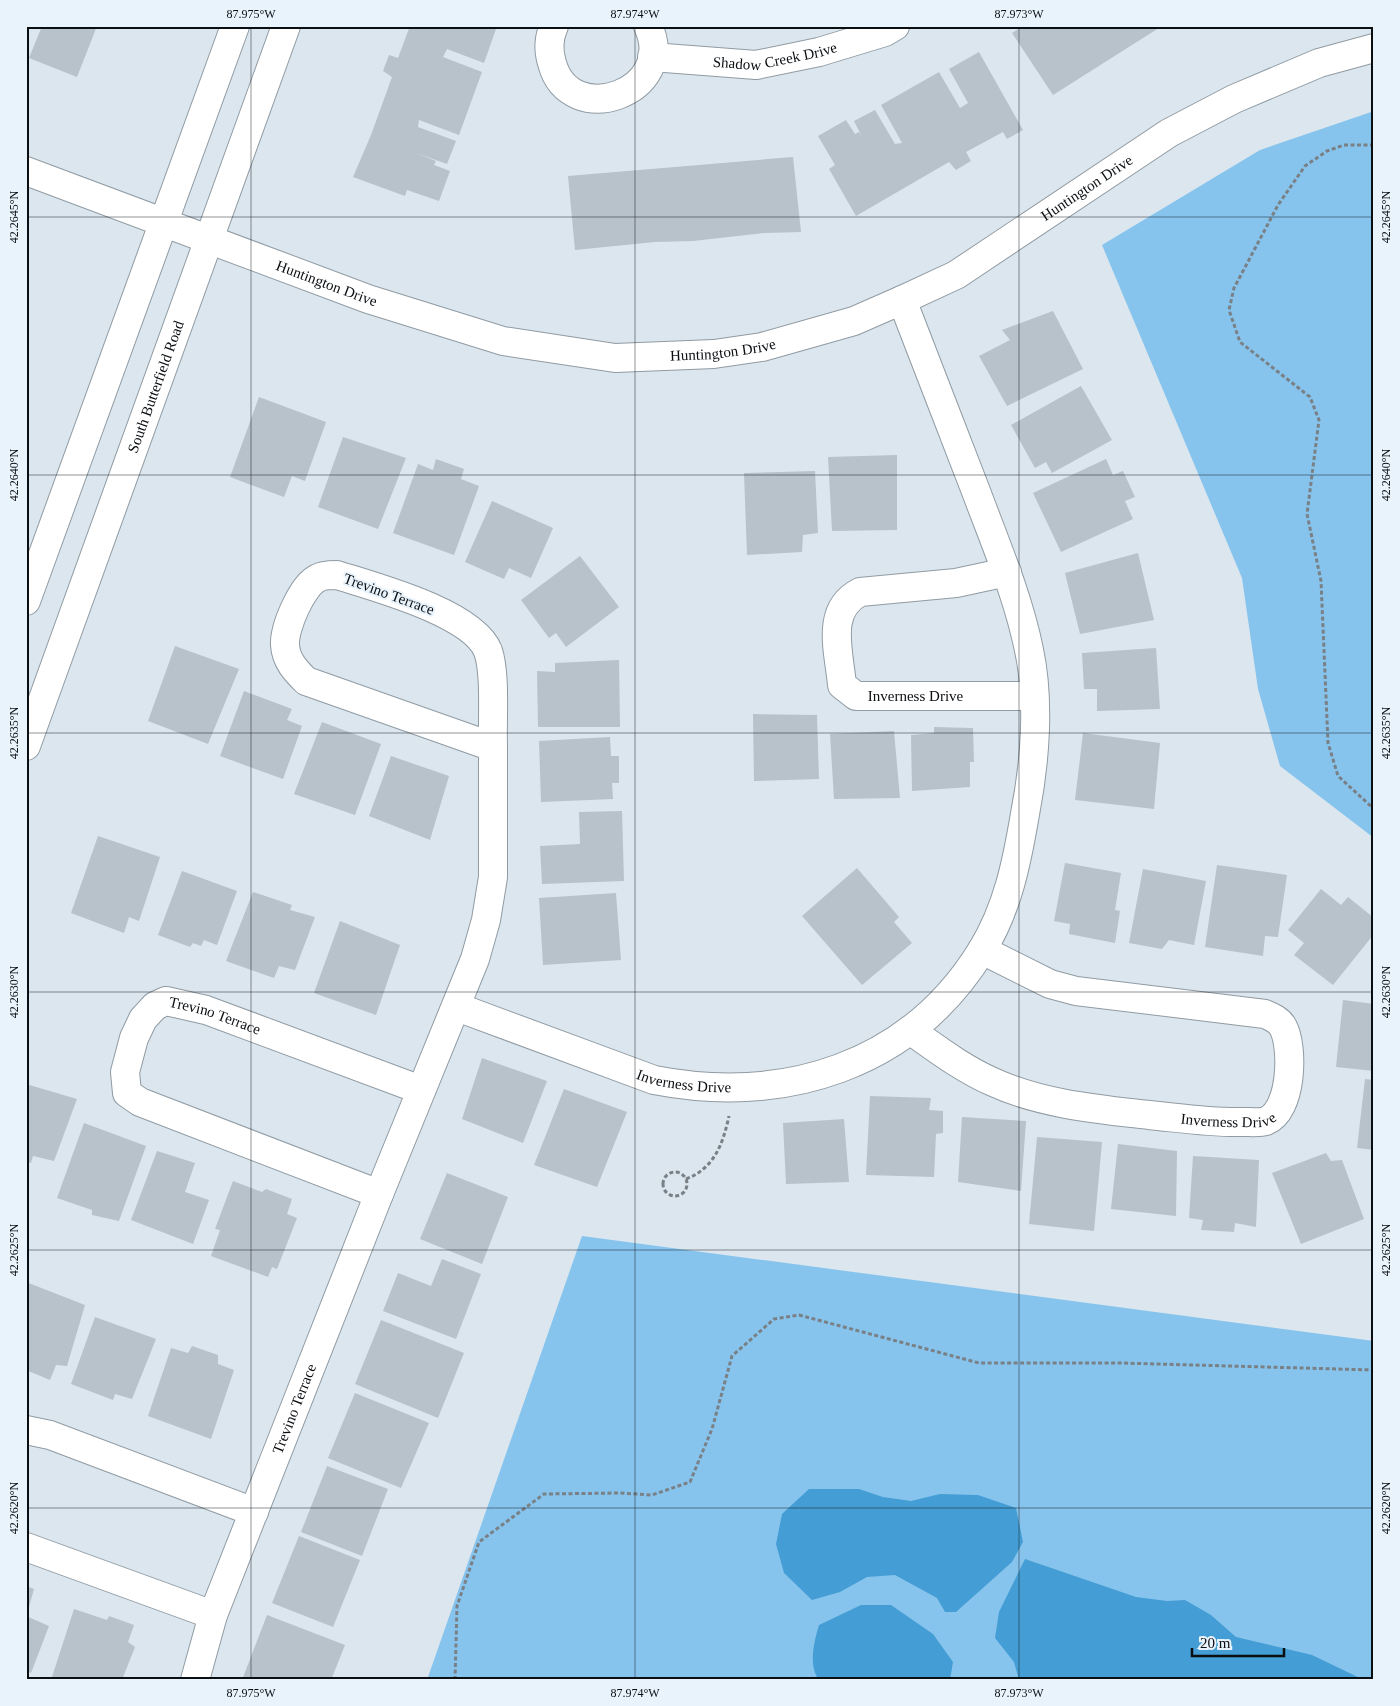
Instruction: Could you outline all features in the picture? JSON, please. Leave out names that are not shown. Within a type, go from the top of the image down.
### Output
[{"type":"street","points":[[26,602],[235,26]]},
{"type":"street","name":"South Butterfield Road","points":[[26,746],[170,354],[208,241],[286,26]]},
{"type":"street","points":[[554,26],[550,35],[549,52],[554,70],[563,83],[576,94],[593,99],[610,99],[627,92],[640,82],[649,68],[652,57],[652,34],[648,26]]},
{"type":"street","name":"Shadow Creek Drive","points":[[652,57],[756,65],[819,52],[885,32],[894,26]]},
{"type":"street","name":"Huntington Drive","points":[[26,171],[208,241],[368,299],[503,341],[615,358],[714,354],[762,347],[854,321],[956,275],[1177,129],[1234,99],[1319,63],[1374,48]]},
{"type":"street","name":"Inverness Drive","points":[[458,1007],[654,1080],[686,1086],[734,1088],[799,1082],[838,1069],[879,1050],[910,1030],[944,999],[982,950],[995,924],[1014,873],[1031,781],[1034,745],[1033,696],[1029,651],[1007,572],[902,300]]},
{"type":"street","name":"Inverness Drive","points":[[1007,572],[956,583],[860,592],[849,597],[840,608],[837,620],[842,685],[856,696],[1033,696]]},
{"type":"street","name":"Trevino Terrace","points":[[196,1680],[213,1615],[379,1194],[421,1090],[458,1007],[486,920],[493,877],[493,747],[492,681],[488,651],[475,633],[461,622],[408,598],[337,575],[318,577],[308,585],[292,612],[285,645],[292,667],[306,681],[493,747]]},
{"type":"street","name":"Inverness Drive","points":[[910,1030],[959,1065],[994,1083],[1043,1098],[1095,1108],[1218,1123],[1266,1121],[1278,1112],[1284,1102],[1290,1057],[1283,1027],[1275,1018],[1266,1014],[1076,991],[1050,984],[982,950]]},
{"type":"street","name":"Trevino Terrace","points":[[379,1194],[140,1102],[127,1093],[125,1072],[134,1038],[149,1012],[155,1006],[166,1001],[206,1010],[421,1090]]},
{"type":"street","points":[[26,1430],[50,1434],[254,1512]]},
{"type":"street","points":[[26,1546],[213,1615]]},
{"type":"path","points":[[1374,145],[1344,145],[1327,152],[1305,166],[1278,205],[1234,288],[1229,310],[1240,342],[1310,397],[1319,420],[1318,444],[1307,514],[1321,581],[1328,743],[1338,776],[1374,809]]},
{"type":"path","points":[[686,1179],[700,1172],[714,1160],[725,1134],[734,1088]]},
{"type":"path","points":[[677,1172],[686,1179],[687,1187],[682,1194],[675,1196],[665,1191],[664,1180],[669,1174],[677,1172]]},
{"type":"path","points":[[455,1680],[457,1606],[479,1542],[544,1494],[652,1495],[690,1482],[712,1429],[732,1356],[774,1319],[799,1315],[980,1363],[1121,1363],[1374,1370]]},
{"type":"shaded area","points":[[1374,111],[1374,838],[1280,766],[1258,689],[1242,578],[1102,245],[1260,150]]},
{"type":"shaded area","points":[[582,1236],[1374,1341],[1374,1680],[427,1680]]},
{"type":"shaded area","points":[[809,1489],[859,1489],[883,1497],[911,1501],[940,1494],[978,1495],[1016,1508],[1023,1542],[1012,1562],[956,1612],[945,1612],[937,1598],[895,1575],[867,1577],[840,1592],[812,1600],[784,1573],[776,1544],[782,1514]]},
{"type":"shaded area","points":[[1025,1559],[1136,1597],[1167,1601],[1185,1600],[1211,1615],[1236,1637],[1312,1655],[1364,1680],[1019,1680],[1014,1662],[995,1638],[999,1612]]},
{"type":"shaded area","points":[[861,1605],[891,1605],[933,1634],[953,1662],[950,1680],[819,1680],[813,1660],[819,1625]]},
{"type":"building","points":[[42,26],[97,26],[77,77],[29,58]]},
{"type":"building","points":[[410,26],[487,26],[496,29],[484,63],[447,49],[443,57],[482,72],[459,135],[419,120],[418,127],[456,141],[447,164],[416,153],[436,161],[434,165],[450,171],[439,201],[407,190],[405,196],[353,177],[371,135],[392,77],[383,71],[389,55],[398,58]]},
{"type":"building","points":[[1023,26],[1162,26],[1053,95],[1012,33]]},
{"type":"building","points":[[979,52],[1023,130],[1007,139],[1003,132],[966,152],[971,161],[956,170],[949,162],[856,216],[829,169],[835,165],[818,136],[846,120],[855,134],[859,132],[863,139],[854,121],[875,110],[895,144],[902,143],[881,105],[939,72],[960,108],[968,103],[949,69]]},
{"type":"building","points":[[793,157],[801,232],[765,233],[693,241],[655,242],[575,250],[568,176]]},
{"type":"building","points":[[1053,311],[1083,369],[1007,406],[979,356],[1010,340],[1002,330]]},
{"type":"building","points":[[1081,386],[1112,440],[1052,473],[1046,462],[1035,468],[1011,425]]},
{"type":"building","points":[[259,397],[326,422],[305,481],[292,476],[284,497],[230,477]]},
{"type":"building","points":[[343,437],[406,458],[378,529],[318,507]]},
{"type":"building","points":[[897,455],[897,530],[832,531],[828,457]]},
{"type":"building","points":[[436,459],[464,469],[461,479],[479,486],[454,555],[393,533],[418,464],[433,470]]},
{"type":"building","points":[[1106,459],[1113,475],[1123,471],[1135,497],[1125,501],[1133,519],[1061,552],[1033,493]]},
{"type":"building","points":[[815,471],[818,533],[803,535],[802,552],[747,555],[744,473]]},
{"type":"building","points":[[492,501],[553,528],[531,578],[509,568],[504,579],[465,562]]},
{"type":"building","points":[[1138,553],[1154,620],[1080,634],[1065,573]]},
{"type":"building","points":[[580,556],[619,607],[566,647],[556,633],[549,638],[521,600]]},
{"type":"building","points":[[175,646],[239,669],[208,744],[148,721]]},
{"type":"building","points":[[1156,648],[1160,709],[1097,711],[1097,689],[1084,689],[1082,653]]},
{"type":"building","points":[[619,660],[620,727],[538,727],[537,671],[555,672],[555,663]]},
{"type":"building","points":[[244,691],[292,709],[287,720],[302,726],[283,779],[220,756]]},
{"type":"building","points":[[753,714],[817,715],[819,779],[754,781]]},
{"type":"building","points":[[322,722],[381,744],[355,815],[294,794]]},
{"type":"building","points":[[934,727],[973,728],[974,762],[970,762],[970,787],[912,791],[911,735],[934,733]]},
{"type":"building","points":[[894,731],[900,798],[834,799],[830,734]]},
{"type":"building","points":[[1083,733],[1160,743],[1154,809],[1075,800]]},
{"type":"building","points":[[610,737],[611,756],[619,756],[619,783],[612,783],[613,799],[541,802],[539,741]]},
{"type":"building","points":[[391,756],[449,776],[430,840],[369,816]]},
{"type":"building","points":[[622,811],[624,881],[542,884],[540,846],[580,844],[579,812]]},
{"type":"building","points":[[98,836],[160,857],[139,921],[129,917],[124,933],[71,913]]},
{"type":"building","points":[[1065,863],[1121,873],[1115,910],[1120,911],[1115,943],[1069,934],[1070,924],[1054,921]]},
{"type":"building","points":[[1217,865],[1287,875],[1278,937],[1265,936],[1263,956],[1205,947]]},
{"type":"building","points":[[857,868],[899,917],[894,922],[912,943],[862,985],[802,916]]},
{"type":"building","points":[[1143,869],[1206,881],[1194,945],[1169,940],[1162,949],[1129,943]]},
{"type":"building","points":[[182,871],[237,891],[217,945],[204,940],[201,946],[193,943],[190,947],[158,935]]},
{"type":"building","points":[[1321,889],[1341,905],[1348,897],[1374,918],[1374,934],[1333,985],[1294,955],[1304,943],[1288,930]]},
{"type":"building","points":[[253,892],[292,905],[290,910],[315,917],[295,970],[279,966],[274,978],[226,961]]},
{"type":"building","points":[[616,893],[621,960],[543,965],[539,898]]},
{"type":"building","points":[[340,921],[400,945],[376,1015],[314,993]]},
{"type":"building","points":[[1343,1000],[1374,1004],[1374,1071],[1336,1067]]},
{"type":"building","points":[[482,1058],[547,1081],[523,1143],[462,1119]]},
{"type":"building","points":[[1365,1079],[1374,1080],[1374,1150],[1357,1148]]},
{"type":"building","points":[[26,1084],[77,1099],[54,1161],[33,1156],[31,1163],[26,1161]]},
{"type":"building","points":[[564,1089],[627,1112],[597,1187],[534,1165]]},
{"type":"building","points":[[870,1096],[931,1098],[929,1110],[943,1111],[943,1133],[936,1134],[934,1177],[866,1175]]},
{"type":"building","points":[[962,1117],[1026,1121],[1021,1191],[958,1182]]},
{"type":"building","points":[[844,1119],[849,1182],[786,1184],[783,1123]]},
{"type":"building","points":[[84,1123],[146,1146],[119,1221],[92,1215],[92,1210],[57,1198]]},
{"type":"building","points":[[1037,1137],[1102,1142],[1094,1231],[1029,1224]]},
{"type":"building","points":[[1118,1144],[1177,1151],[1176,1216],[1111,1209]]},
{"type":"building","points":[[157,1151],[195,1163],[185,1192],[209,1200],[193,1244],[131,1220]]},
{"type":"building","points":[[1326,1153],[1331,1161],[1342,1160],[1364,1219],[1301,1244],[1272,1173]]},
{"type":"building","points":[[1193,1156],[1259,1160],[1256,1227],[1235,1223],[1234,1232],[1201,1230],[1203,1220],[1189,1218]]},
{"type":"building","points":[[447,1173],[508,1197],[482,1264],[420,1239]]},
{"type":"building","points":[[233,1181],[262,1192],[266,1189],[292,1199],[287,1214],[297,1218],[277,1269],[272,1267],[268,1277],[211,1256],[220,1230],[215,1229]]},
{"type":"building","points":[[442,1259],[481,1274],[456,1339],[383,1311],[398,1273],[431,1286]]},
{"type":"building","points":[[26,1282],[85,1305],[67,1366],[56,1365],[50,1380],[26,1370]]},
{"type":"building","points":[[95,1317],[156,1339],[132,1399],[115,1394],[113,1400],[71,1384]]},
{"type":"building","points":[[381,1320],[464,1353],[438,1418],[355,1384]]},
{"type":"building","points":[[192,1346],[218,1355],[218,1364],[234,1370],[211,1439],[148,1416],[171,1348],[188,1353]]},
{"type":"building","points":[[355,1393],[429,1423],[401,1488],[328,1458]]},
{"type":"building","points":[[327,1466],[388,1489],[362,1556],[301,1532]]},
{"type":"building","points":[[299,1536],[360,1560],[333,1627],[272,1603]]},
{"type":"building","points":[[26,1586],[34,1589],[27,1614],[26,1614]]},
{"type":"building","points":[[74,1609],[107,1620],[109,1616],[134,1625],[128,1642],[135,1647],[122,1680],[51,1680]]},
{"type":"building","points":[[267,1615],[345,1645],[331,1680],[242,1680]]},
{"type":"building","points":[[26,1616],[49,1626],[31,1673],[26,1671]]}]
